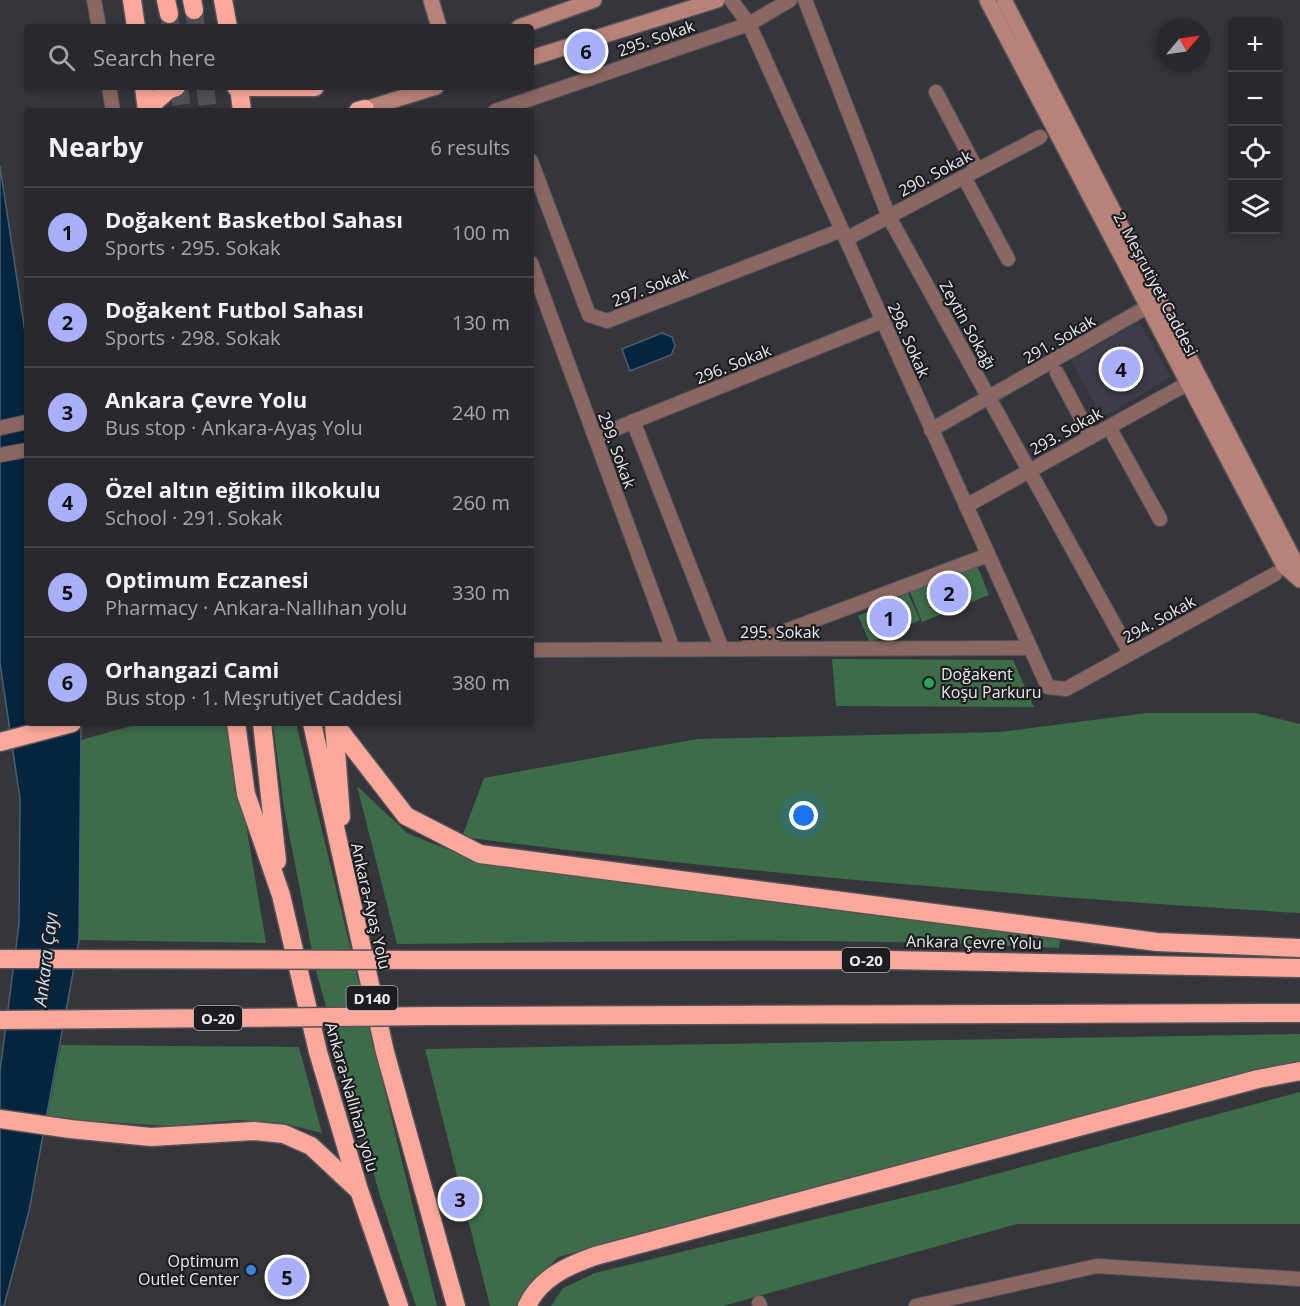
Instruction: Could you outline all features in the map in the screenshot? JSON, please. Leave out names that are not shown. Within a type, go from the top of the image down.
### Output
[{"type":"highway","points":[[144,90],[146,108]]},
{"type":"highway","points":[[148,108],[168,90]]},
{"type":"highway","points":[[238,90],[242,108]]},
{"type":"highway","points":[[0,742],[61,726]]},
{"type":"highway","points":[[236,726],[246,794],[280,895]]},
{"type":"highway","points":[[262,726],[280,895]]},
{"type":"highway","name":"Ankara-Ayaş Yolu","points":[[313,726],[348,894],[385,1052],[454,1306]]},
{"type":"highway","points":[[334,726],[348,894]]},
{"type":"highway","points":[[336,726],[405,816],[480,854],[1157,942],[1300,948]]},
{"type":"highway","name":"Ankara-Nallıhan yolu","points":[[280,895],[318,1052],[359,1190],[399,1306]]},
{"type":"highway","name":"Ankara Çevre Yolu","points":[[0,959],[888,960],[1300,968]]},
{"type":"highway","name":"O-20","points":[[0,1020],[1300,1013]]},
{"type":"highway","points":[[527,1306],[538,1288],[550,1277],[595,1256],[1258,1079],[1300,1071]]},
{"type":"highway","points":[[0,1119],[70,1130],[151,1137],[254,1131],[284,1134],[310,1146],[359,1190]]},
{"type":"highway","points":[[383,1262],[392,1306]]},
{"type":"main road","points":[[431,0],[438,24]]},
{"type":"main road","points":[[568,11],[580,0]]},
{"type":"main road","points":[[528,24],[594,0]]},
{"type":"main road","points":[[534,57],[675,7],[717,0]]},
{"type":"main road","name":"2. Meşrutiyet Caddesi","points":[[987,0],[1284,566],[1300,580]]},
{"type":"main road","name":"2. Meşrutiyet Caddesi","points":[[1004,0],[1293,558],[1300,580]]},
{"type":"main road","points":[[368,108],[426,90]]},
{"type":"street","points":[[94,0],[98,24]]},
{"type":"street","name":"298. Sokak","points":[[731,0],[749,24],[1047,687],[1057,690]]},
{"type":"street","name":"295. Sokak","points":[[511,108],[749,24],[790,0]]},
{"type":"street","name":"Zeytin Sokağı","points":[[804,0],[889,217],[1130,653]]},
{"type":"street","points":[[110,90],[112,108]]},
{"type":"street","points":[[936,92],[977,170]]},
{"type":"street","name":"290. Sokak","points":[[844,235],[889,217],[1040,137]]},
{"type":"street","name":"297. Sokak","points":[[534,169],[589,315],[598,320],[607,321],[844,235]]},
{"type":"street","points":[[964,177],[1008,259]]},
{"type":"street","name":"299. Sokak","points":[[534,271],[673,649]]},
{"type":"street","name":"291. Sokak","points":[[932,430],[1140,312]]},
{"type":"street","name":"296. Sokak","points":[[595,436],[883,321]]},
{"type":"street","points":[[1056,373],[1091,436]]},
{"type":"street","name":"293. Sokak","points":[[966,506],[1183,386]]},
{"type":"street","points":[[633,421],[722,649]]},
{"type":"street","points":[[0,428],[24,423]]},
{"type":"street","points":[[1109,427],[1160,519]]},
{"type":"street","points":[[0,455],[24,451]]},
{"type":"street","points":[[737,649],[988,555]]},
{"type":"street","name":"294. Sokak","points":[[1057,690],[1066,689],[1275,574]]},
{"type":"street","name":"295. Sokak","points":[[534,650],[1029,648]]},
{"type":"street","points":[[916,1306],[1097,1266],[1300,1279]]},
{"type":"shaded area","points":[[1139,322],[1171,377],[1102,418],[1071,360]]},
{"type":"green space","points":[[976,563],[989,595],[922,622],[909,590]]},
{"type":"green space","points":[[908,593],[920,620],[870,643],[858,616]]},
{"type":"green space","name":"Doğakent Koşu Parkuru","points":[[832,659],[1013,660],[1034,707],[836,706]]},
{"type":"green space","points":[[1147,713],[1255,713],[1300,724],[1300,913],[880,882],[671,862],[462,837],[484,778],[697,739],[1000,732]]},
{"type":"green space","points":[[131,726],[230,726],[266,943],[79,940],[81,740]]},
{"type":"green space","points":[[273,726],[297,726],[437,1306],[416,1306],[380,1196],[316,971],[284,808]]},
{"type":"green space","points":[[357,786],[407,833],[459,854],[509,865],[1061,933],[1059,948],[811,941],[397,944]]},
{"type":"green space","points":[[1300,1034],[1300,1061],[1208,1082],[558,1257],[518,1306],[490,1306],[425,1049]]},
{"type":"green space","points":[[61,1045],[299,1047],[322,1133],[282,1123],[240,1120],[167,1126],[47,1118]]},
{"type":"green space","points":[[1300,1092],[1300,1224],[1017,1224],[723,1306],[551,1306],[563,1288],[595,1273],[955,1185]]},
{"type":"water","name":"Ankara Çayı","points":[[0,166],[24,326],[24,726],[81,726],[79,940],[29,1211],[4,1306],[0,1306],[0,1071],[19,924],[20,799],[0,663]]},
{"type":"water","points":[[662,333],[672,337],[675,346],[671,355],[630,371],[622,349]]},
{"type":"tunnel","points":[[194,10],[196,24]]},
{"type":"tunnel","points":[[169,14],[171,24]]},
{"type":"tunnel","points":[[179,90],[182,108]]},
{"type":"tunnel","points":[[205,90],[208,108]]},
{"type":"place","name":"Orhangazi Cami","points":[[586,51]]},
{"type":"place","name":"Özel altın eğitim ilkokulu","points":[[1121,369]]},
{"type":"place","name":"Doğakent Futbol Sahası","points":[[949,593]]},
{"type":"place","name":"Doğakent Basketbol Sahası","points":[[889,618]]},
{"type":"place","name":"Doğakent Koşu Parkuru","points":[[929,683]]},
{"type":"place","name":"Ankara Çevre Yolu","points":[[460,1199]]},
{"type":"place","name":"Optimum Outlet Center","points":[[251,1270]]},
{"type":"place","name":"Optimum Eczanesi","points":[[287,1277]]}]
